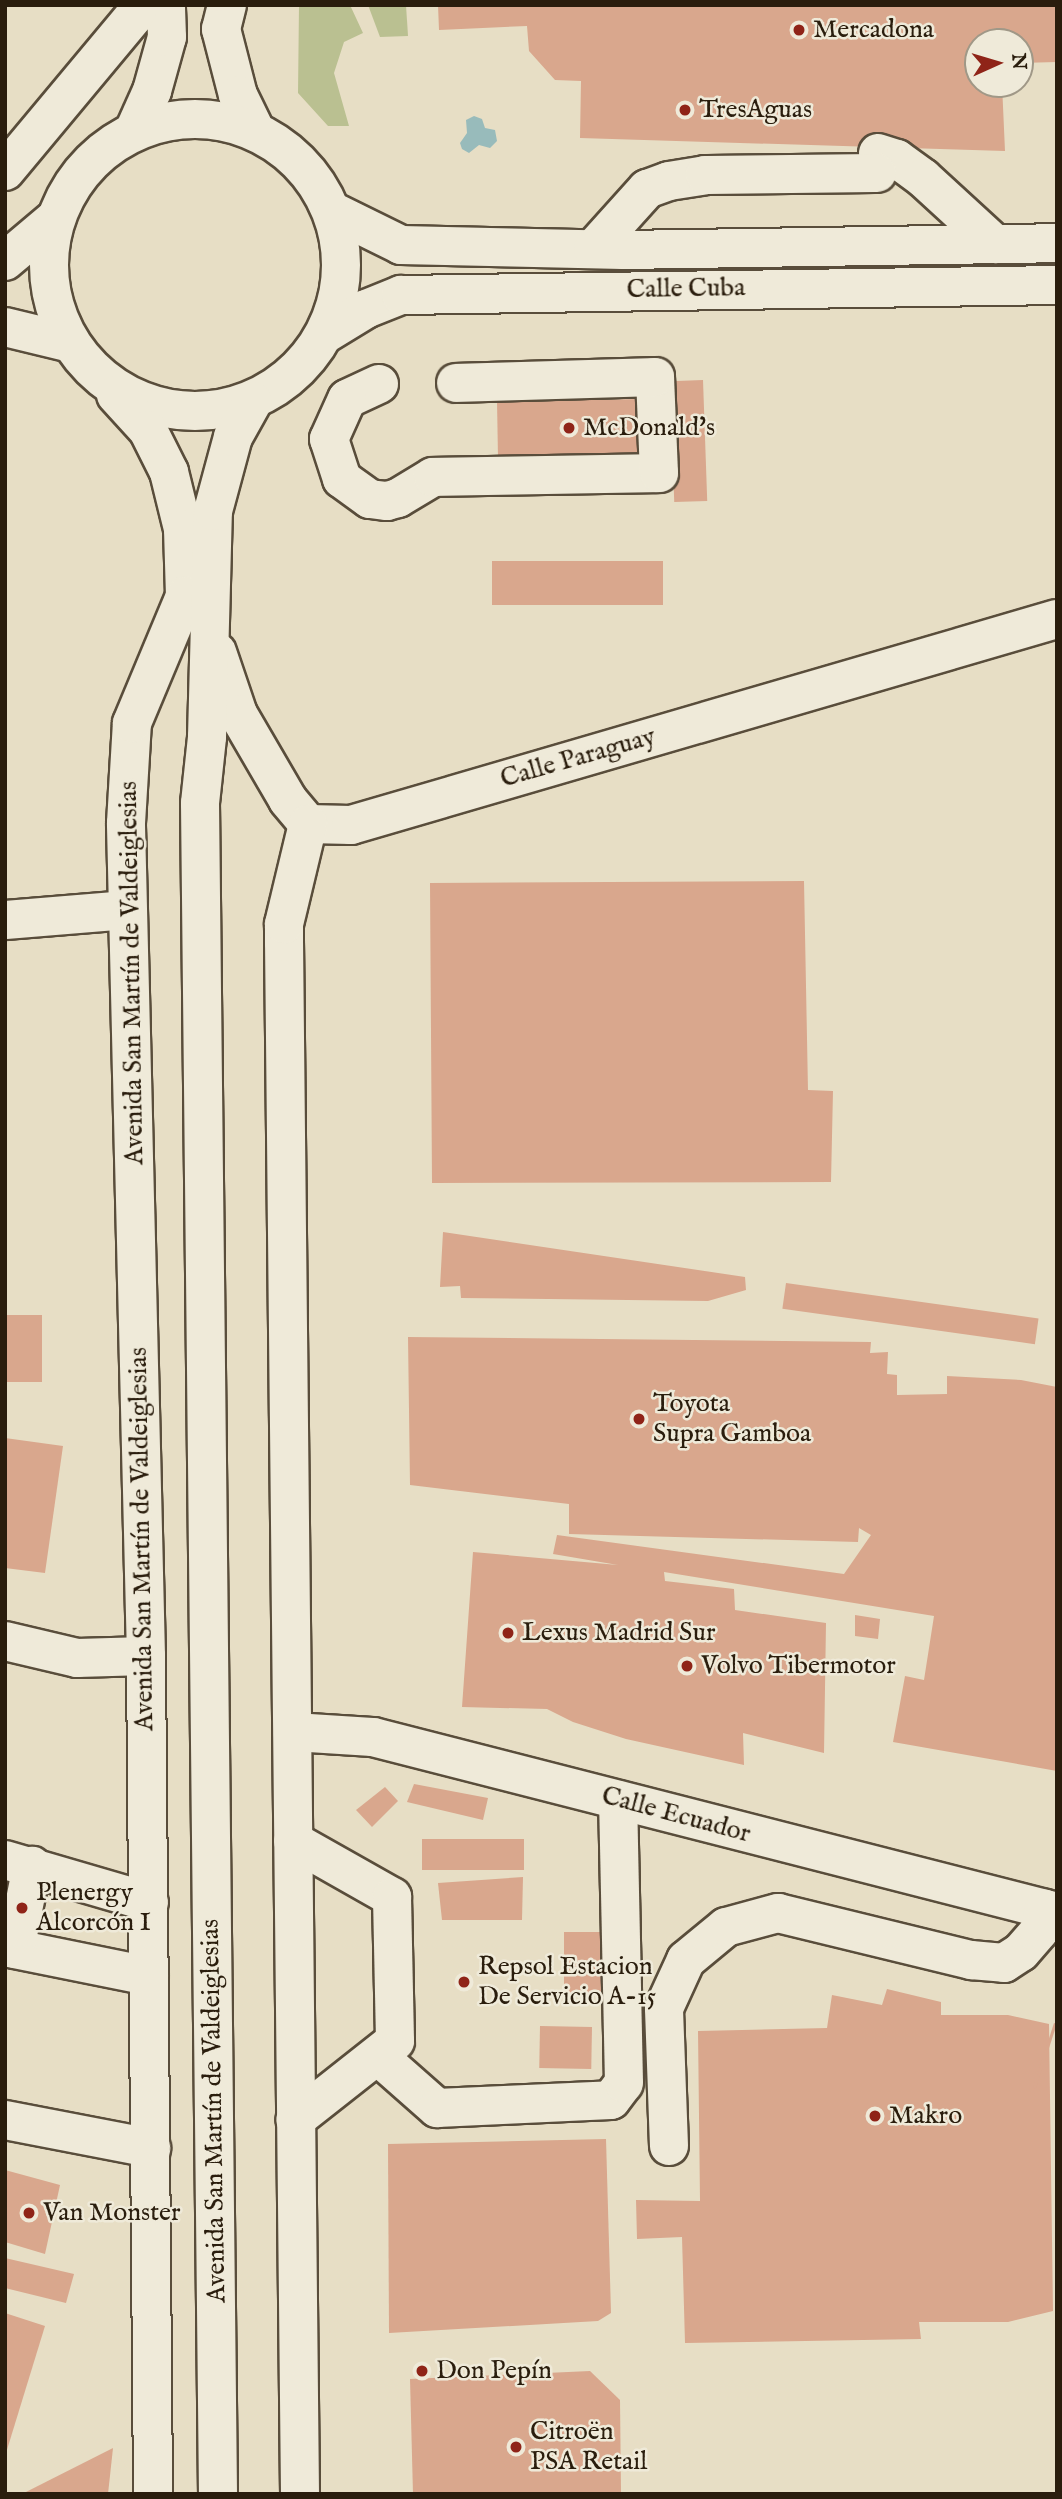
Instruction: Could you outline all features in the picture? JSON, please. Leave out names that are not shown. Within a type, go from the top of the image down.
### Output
[{"type":"street","points":[[5,171],[134,16],[139,5]]},
{"type":"street","points":[[135,131],[152,91],[167,37],[166,5]]},
{"type":"street","points":[[223,13],[238,95],[255,130]]},
{"type":"street","points":[[5,261],[56,219],[69,191],[86,166],[109,146],[135,131],[174,120],[215,119],[255,130],[287,150],[314,178],[332,211],[342,253],[334,315],[306,362],[290,377],[253,401],[201,413],[149,405],[103,380]]},
{"type":"street","points":[[593,250],[647,190],[669,181],[705,175],[878,163],[897,159],[923,178],[995,244]]},
{"type":"street","name":"Calle Cuba","points":[[332,211],[401,245],[593,250],[1057,243]]},
{"type":"street","name":"Avenida San Martín de Valdeiglesias","points":[[56,219],[49,257],[50,289],[58,317],[71,343],[148,429],[169,472],[183,529],[188,738],[200,803]]},
{"type":"street","name":"Calle Cuba","points":[[325,334],[366,309],[401,295],[1057,285]]},
{"type":"street","points":[[5,327],[71,343]]},
{"type":"street","points":[[379,384],[347,399],[329,439],[342,479],[370,499],[387,501],[414,491],[433,477],[659,473],[655,377],[456,383]]},
{"type":"street","name":"Avenida San Martín de Valdeiglesias","points":[[218,2494],[200,803],[207,737],[213,511],[233,437],[253,401]]},
{"type":"street","name":"Avenida San Martín de Valdeiglesias","points":[[152,2493],[146,1656],[127,823],[132,723],[185,596]]},
{"type":"street","name":"Calle Paraguay","points":[[308,824],[351,825],[1057,619]]},
{"type":"street","points":[[209,630],[238,714],[272,777],[308,824],[284,924],[300,2494]]},
{"type":"street","points":[[5,920],[127,910]]},
{"type":"street","points":[[5,1641],[77,1658],[146,1656]]},
{"type":"street","name":"Calle Ecuador","points":[[293,1732],[373,1737],[1050,1911]]},
{"type":"street","points":[[378,2056],[437,2108],[611,2100],[624,2083],[618,1800]]},
{"type":"street","points":[[293,1841],[392,1897],[395,2040],[295,2120]]},
{"type":"street","points":[[149,1902],[19,1863],[10,1948],[149,1976]]},
{"type":"street","points":[[669,2146],[664,2008],[686,1960],[726,1927],[778,1913],[971,1960],[1004,1963],[1021,1952],[1050,1911]]},
{"type":"street","points":[[5,2120],[151,2148]]},
{"type":"green space","points":[[299,5],[350,5],[363,33],[344,42],[334,73],[349,126],[328,126],[298,93]]},
{"type":"green space","points":[[368,5],[406,5],[408,36],[380,37]]},
{"type":"water","points":[[474,116],[482,119],[485,128],[495,130],[497,141],[490,148],[479,145],[469,153],[462,149],[460,143],[467,133],[466,120]]},
{"type":"building","name":"TresAguas","points":[[438,5],[1057,5],[1057,62],[1034,63],[1034,28],[964,28],[964,98],[1003,98],[1005,151],[580,138],[581,81],[555,80],[529,51],[527,26],[439,30]]},
{"type":"building","points":[[703,380],[707,501],[674,502],[670,381]]},
{"type":"building","name":"McDonald's","points":[[641,399],[642,455],[498,458],[497,402]]},
{"type":"building","points":[[492,561],[663,561],[663,605],[492,605]]},
{"type":"building","points":[[804,881],[808,1090],[833,1091],[831,1182],[432,1183],[430,883]]},
{"type":"building","points":[[443,1232],[745,1277],[746,1290],[708,1301],[461,1298],[460,1286],[440,1287]]},
{"type":"building","points":[[786,1283],[1039,1318],[1035,1344],[782,1309]]},
{"type":"building","points":[[5,1315],[42,1315],[42,1382],[5,1382]]},
{"type":"building","points":[[408,1337],[871,1342],[870,1353],[888,1352],[887,1374],[897,1375],[897,1395],[947,1394],[947,1376],[1021,1380],[1057,1387],[1057,1771],[893,1742],[905,1676],[924,1680],[934,1616],[664,1572],[665,1581],[734,1589],[735,1610],[826,1623],[824,1753],[743,1733],[744,1765],[626,1739],[573,1722],[547,1709],[462,1707],[473,1552],[618,1565],[553,1554],[557,1535],[844,1574],[871,1535],[859,1528],[858,1542],[569,1534],[569,1504],[410,1485]]},
{"type":"building","points":[[5,1438],[63,1446],[45,1573],[5,1568]]},
{"type":"building","points":[[855,1615],[880,1619],[878,1639],[855,1636]]},
{"type":"building","points":[[414,1784],[488,1798],[483,1820],[407,1802]]},
{"type":"building","points":[[385,1787],[398,1801],[372,1827],[356,1810]]},
{"type":"building","points":[[422,1839],[524,1839],[524,1870],[422,1870]]},
{"type":"building","points":[[523,1877],[522,1920],[442,1920],[438,1883]]},
{"type":"building","points":[[564,1932],[614,1932],[614,1993],[564,1993]]},
{"type":"building","name":"Makro","points":[[887,1989],[941,2002],[941,2015],[1008,2015],[1049,2024],[1053,2311],[1008,2322],[919,2322],[921,2339],[685,2343],[682,2237],[637,2239],[636,2200],[700,2201],[698,2031],[827,2028],[832,1995],[882,2005]]},
{"type":"building","points":[[1054,2023],[1057,2024],[1036,2089],[1033,2088]]},
{"type":"building","points":[[540,2026],[592,2027],[591,2069],[539,2068]]},
{"type":"building","points":[[606,2139],[611,2313],[598,2321],[389,2333],[388,2144]]},
{"type":"building","name":"Van Monster","points":[[5,2170],[60,2185],[45,2254],[5,2242]]},
{"type":"building","points":[[5,2258],[74,2274],[66,2303],[5,2288]]},
{"type":"building","points":[[5,2313],[45,2326],[6,2453],[5,2453]]},
{"type":"building","name":"Citroën PSA Retail","points":[[590,2371],[620,2400],[621,2494],[413,2494],[410,2379]]},
{"type":"building","points":[[113,2448],[108,2494],[22,2494]]},
{"type":"place","name":"Mercadona","points":[[799,30]]},
{"type":"place","name":"TresAguas","points":[[685,110]]},
{"type":"place","name":"McDonald's","points":[[569,428]]},
{"type":"place","name":"Toyota Supra Gamboa","points":[[639,1419]]},
{"type":"place","name":"Lexus Madrid Sur","points":[[508,1633]]},
{"type":"place","name":"Volvo Tibermotor","points":[[687,1666]]},
{"type":"place","name":"Plenergy Alcorcón I","points":[[22,1908]]},
{"type":"place","name":"Repsol Estacion De Servicio A-15","points":[[464,1982]]},
{"type":"place","name":"Makro","points":[[875,2116]]},
{"type":"place","name":"Van Monster","points":[[29,2213]]},
{"type":"place","name":"Don Pepín","points":[[422,2371]]},
{"type":"place","name":"Citroën PSA Retail","points":[[516,2447]]}]
